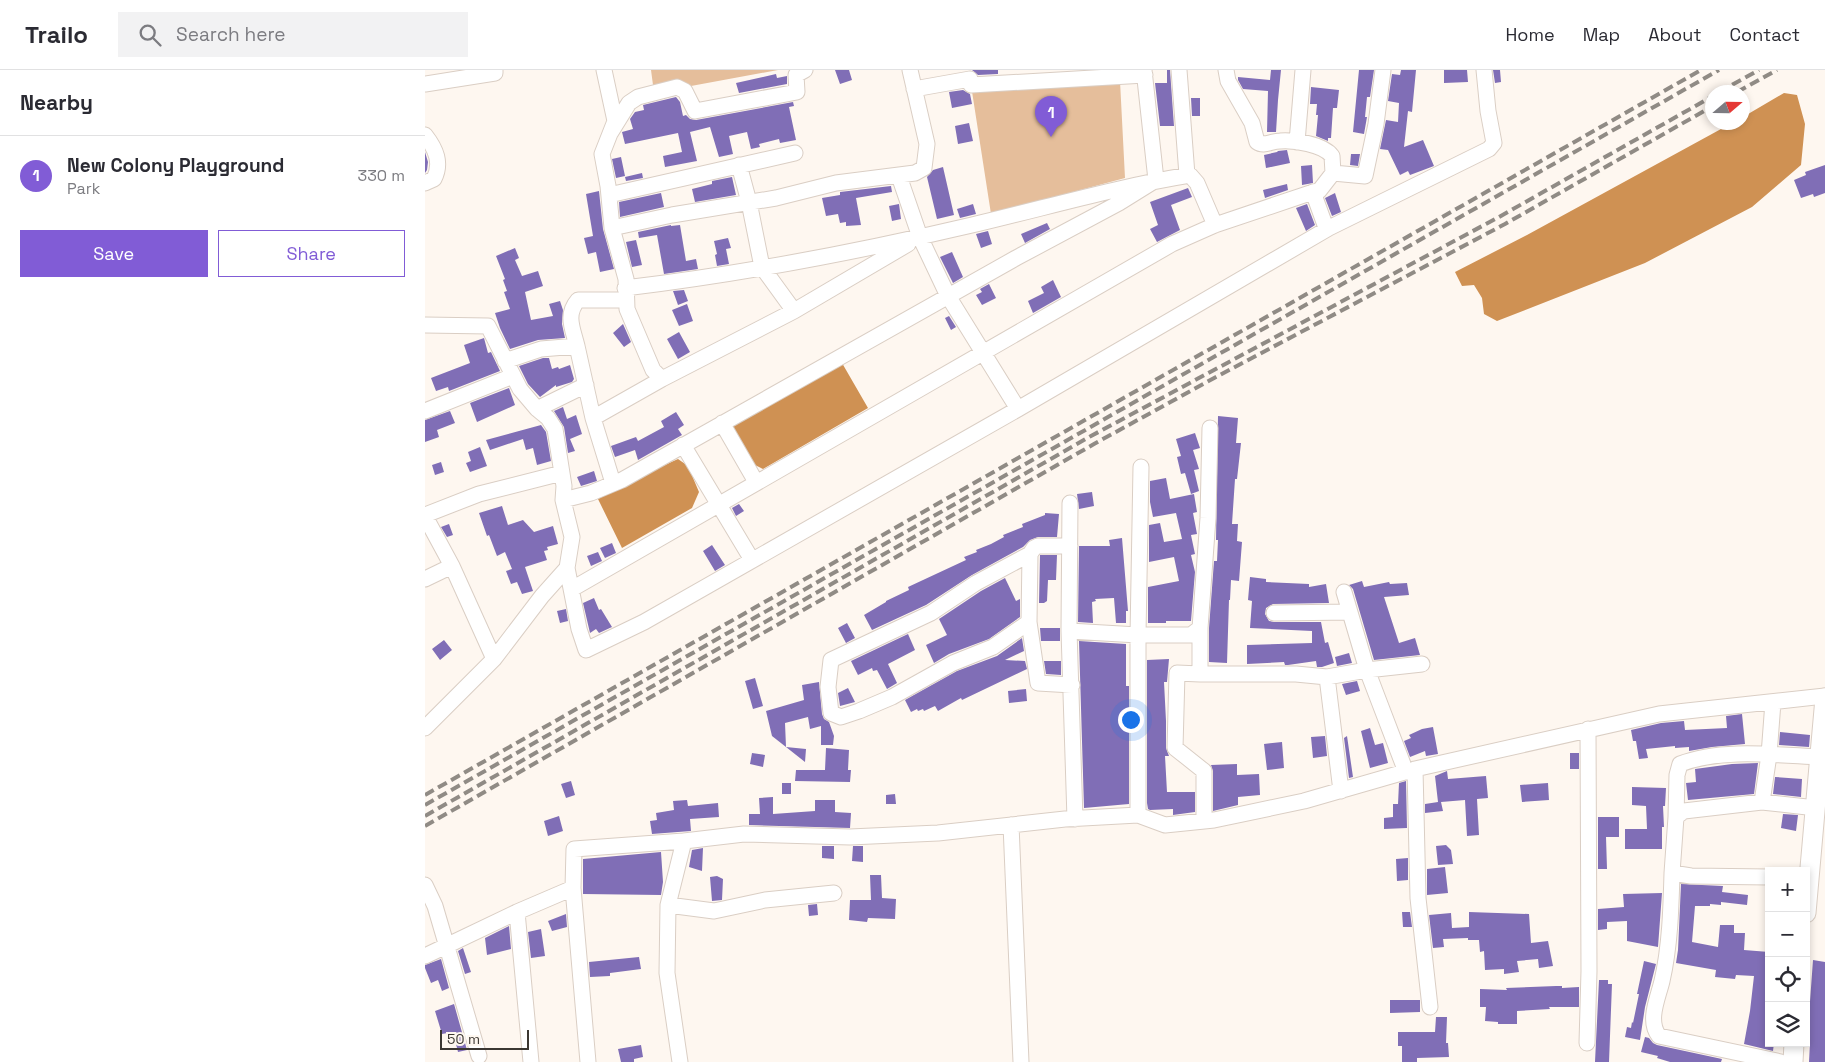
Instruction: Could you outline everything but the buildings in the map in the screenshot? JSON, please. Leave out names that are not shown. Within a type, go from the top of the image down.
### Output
[{"type":"main road","points":[[1809,867],[1825,697]]},
{"type":"main road","points":[[1793,1062],[1794,1047]]},
{"type":"street","points":[[425,84],[495,73],[495,70]]},
{"type":"street","points":[[604,70],[615,121],[601,154],[609,195],[612,228],[624,272],[627,309],[653,370],[662,380]]},
{"type":"street","points":[[611,132],[629,103],[638,96],[677,87],[681,88],[695,111],[797,92],[796,75],[805,70]]},
{"type":"street","points":[[612,228],[672,215],[776,198],[836,182],[915,173],[924,168],[927,144],[910,70]]},
{"type":"street","points":[[1179,70],[1187,175]]},
{"type":"street","points":[[572,589],[1171,244],[1215,225],[1319,191],[1333,173],[1332,156],[1329,151],[1297,142],[1279,140],[1263,144],[1257,142],[1252,122],[1228,81],[1226,70]]},
{"type":"street","points":[[1297,142],[1303,70]]},
{"type":"street","points":[[1333,173],[1365,176],[1376,124],[1383,70]]},
{"type":"street","points":[[425,325],[488,326],[513,376],[537,409],[548,418],[555,429],[563,486],[563,500],[572,538],[567,568],[579,629],[586,650],[644,622],[1018,409],[1329,228],[1489,149],[1494,143],[1487,111],[1483,70]]},
{"type":"street","points":[[914,89],[970,79],[971,85],[1145,73],[1156,180]]},
{"type":"street","points":[[425,135],[434,147],[438,161],[438,169],[434,179],[425,183]]},
{"type":"street","points":[[609,195],[795,153]]},
{"type":"street","points":[[739,165],[763,268],[794,311]]},
{"type":"street","points":[[613,483],[593,418],[570,315],[572,307],[578,300],[625,294],[693,280],[812,260],[920,237],[1156,180],[1187,175],[1194,178],[1215,225]]},
{"type":"street","points":[[899,176],[920,237],[949,296],[1018,409]]},
{"type":"street","points":[[563,500],[591,493],[613,483],[1119,203],[1156,180]]},
{"type":"street","points":[[1313,192],[1325,225],[1329,228]]},
{"type":"street","points":[[593,418],[794,311],[920,237]]},
{"type":"street","points":[[505,361],[541,349],[577,346]]},
{"type":"street","points":[[425,411],[513,376]]},
{"type":"street","points":[[537,409],[586,385]]},
{"type":"street","points":[[722,423],[756,482]]},
{"type":"street","points":[[1201,674],[1200,628],[1208,518],[1210,428]]},
{"type":"street","points":[[683,445],[752,560]]},
{"type":"street","points":[[1138,814],[1138,635],[1141,468]]},
{"type":"street","points":[[494,659],[452,566],[425,516],[479,494],[561,473]]},
{"type":"street","points":[[1070,503],[1069,631],[1075,819]]},
{"type":"street","points":[[1070,546],[1038,546],[1033,548],[1030,554],[1029,622],[1038,683],[1072,685]]},
{"type":"street","points":[[1029,622],[993,646],[953,664],[892,697],[859,711],[841,716],[831,713],[828,687],[831,660],[931,612],[976,583],[1030,554]]},
{"type":"street","points":[[425,579],[452,566]]},
{"type":"street","points":[[425,728],[494,659],[567,568]]},
{"type":"street","points":[[1344,592],[1367,670],[1411,771],[1418,898],[1430,1007]]},
{"type":"street","points":[[1275,614],[1350,612]]},
{"type":"street","points":[[1069,631],[1138,635],[1191,635],[1200,628]]},
{"type":"street","points":[[1204,821],[1203,771],[1175,748],[1177,673],[1296,674],[1327,677],[1421,664]]},
{"type":"street","points":[[1327,677],[1341,791]]},
{"type":"street","points":[[588,1062],[573,888],[574,850],[744,834],[850,837],[937,834],[1011,825],[1138,814],[1165,825],[1204,821],[1304,801],[1411,771],[1659,714],[1825,697]]},
{"type":"street","points":[[1762,802],[1769,755],[1773,702]]},
{"type":"street","points":[[1587,1043],[1589,971],[1588,729]]},
{"type":"street","points":[[1781,1062],[1659,1036],[1653,1029],[1653,1020],[1666,965],[1677,775],[1680,764],[1691,760],[1724,756],[1769,755],[1820,758]]},
{"type":"street","points":[[1675,817],[1684,811],[1762,802],[1816,808]]},
{"type":"street","points":[[1011,825],[1021,1062]]},
{"type":"street","points":[[680,1062],[667,973],[668,905],[684,841]]},
{"type":"street","points":[[1672,873],[1691,876],[1765,877]]},
{"type":"street","points":[[425,885],[435,906],[445,946],[479,1056]]},
{"type":"street","points":[[425,956],[517,912],[573,888]]},
{"type":"street","points":[[668,905],[714,911],[765,900],[834,892]]},
{"type":"street","points":[[517,912],[531,1062]]},
{"type":"shaded area","points":[[651,70],[778,70],[691,86],[679,82],[653,85]]},
{"type":"shaded area","points":[[1120,81],[1125,178],[991,214],[971,85]]},
{"type":"shaded area","points":[[1784,93],[1797,95],[1805,124],[1801,165],[1752,207],[1645,263],[1497,321],[1484,314],[1482,298],[1474,285],[1462,286],[1455,272],[1719,130],[1750,130],[1750,113]]},
{"type":"shaded area","points":[[842,363],[868,408],[763,469],[751,463],[731,431],[732,424]]},
{"type":"shaded area","points":[[678,459],[688,466],[699,492],[692,508],[622,548],[598,499]]},
{"type":"railway","points":[[425,795],[1701,70]]},
{"type":"railway","points":[[425,805],[1719,70]]},
{"type":"railway","points":[[1732,85],[1759,70]]},
{"type":"railway","points":[[1750,85],[1777,70]]},
{"type":"railway","points":[[425,816],[1091,436],[1499,217],[1705,101]]},
{"type":"railway","points":[[425,826],[1094,444],[1505,224],[1705,111]]},
{"type":"place","name":"New Colony Playground","points":[[1051,137]]}]
